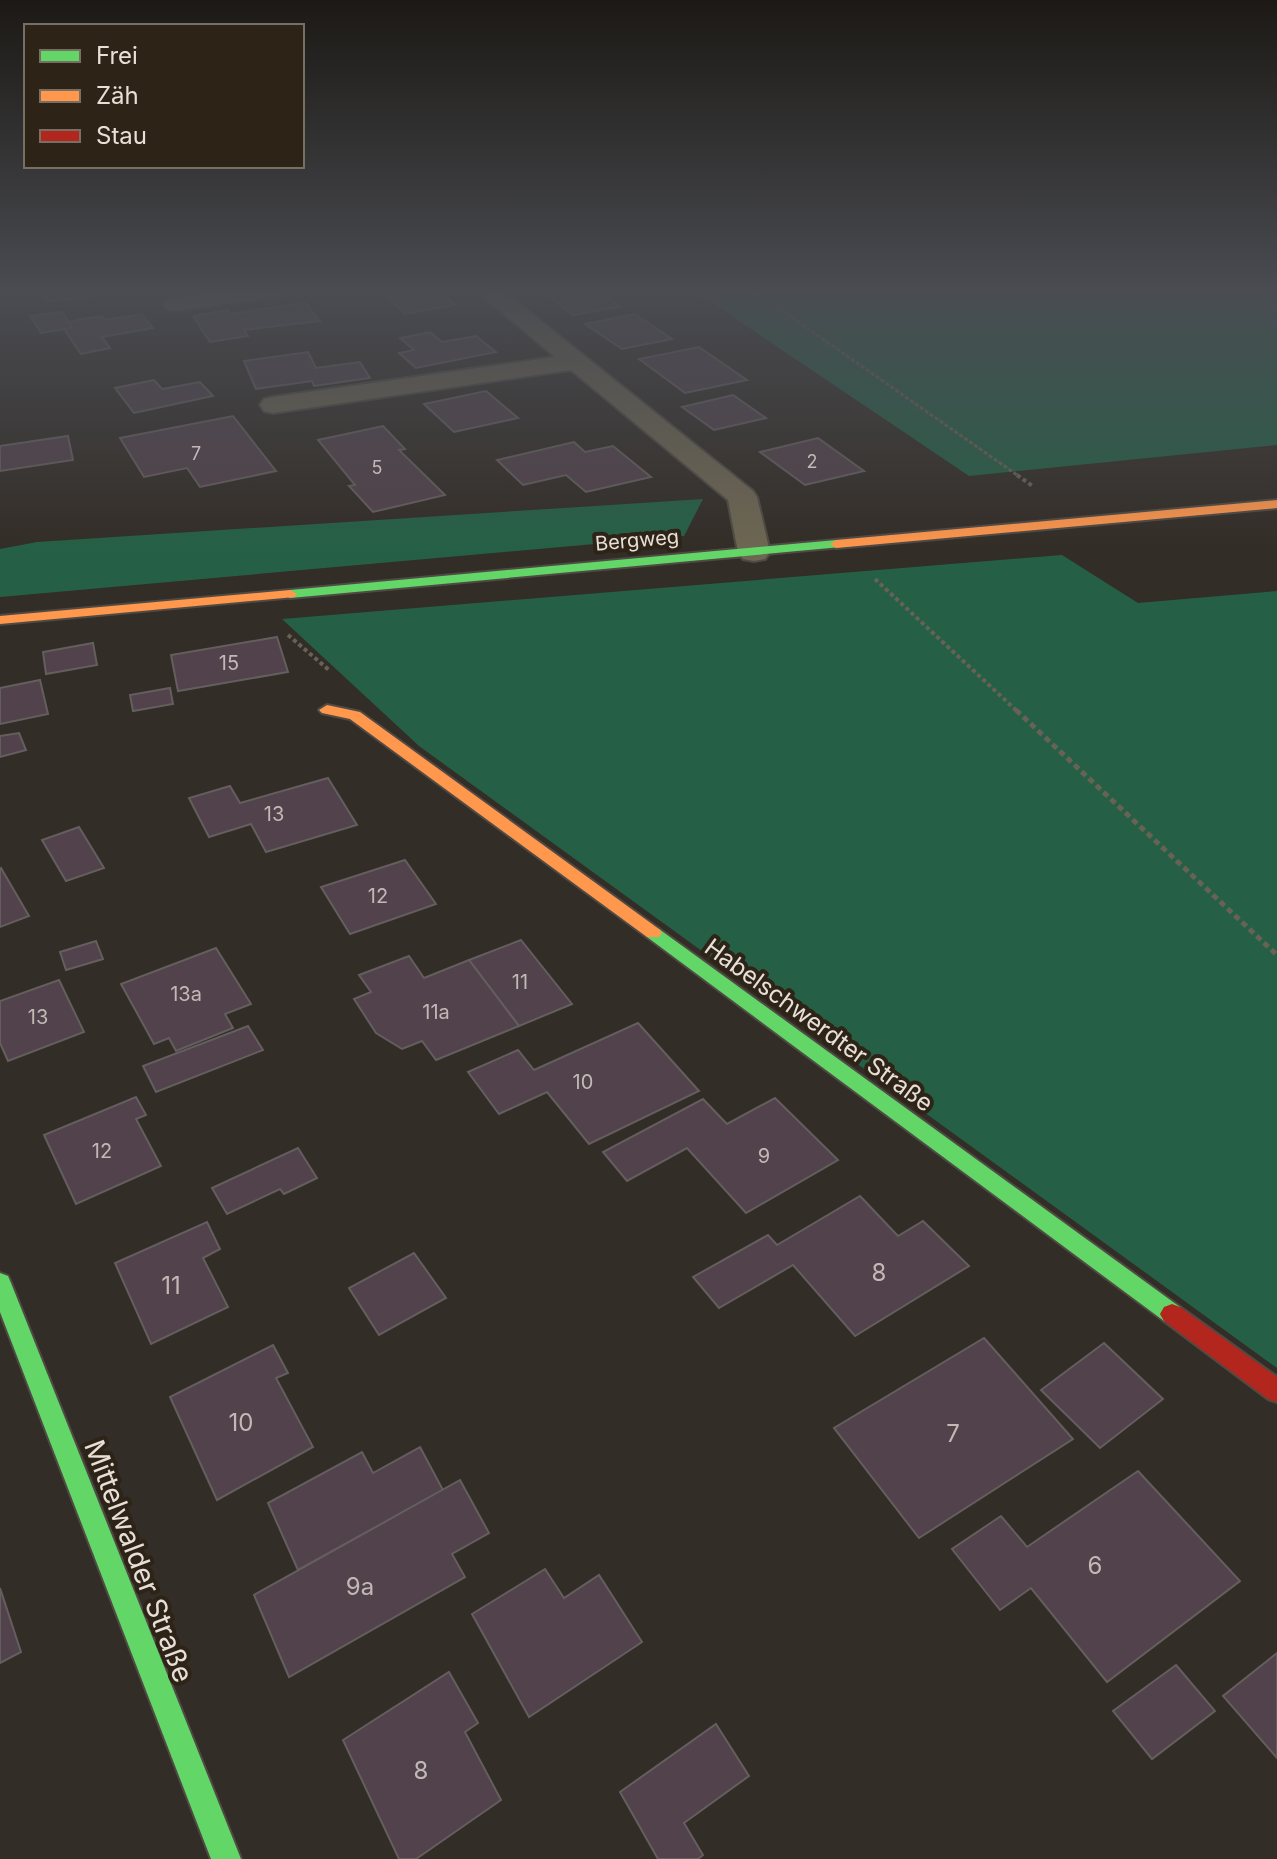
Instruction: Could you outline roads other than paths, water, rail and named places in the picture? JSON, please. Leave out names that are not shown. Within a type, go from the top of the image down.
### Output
[{"type":"main road","name":"Bergweg","points":[[0,620],[1277,504]]},
{"type":"main road","name":"Habelschwerdter Straße","points":[[327,710],[355,715],[1277,1391]]},
{"type":"main road","name":"Mittelwalder Straße","points":[[0,1283],[226,1859]]},
{"type":"street","points":[[273,405],[471,377]]},
{"type":"street","points":[[593,377],[742,497],[754,552]]}]
